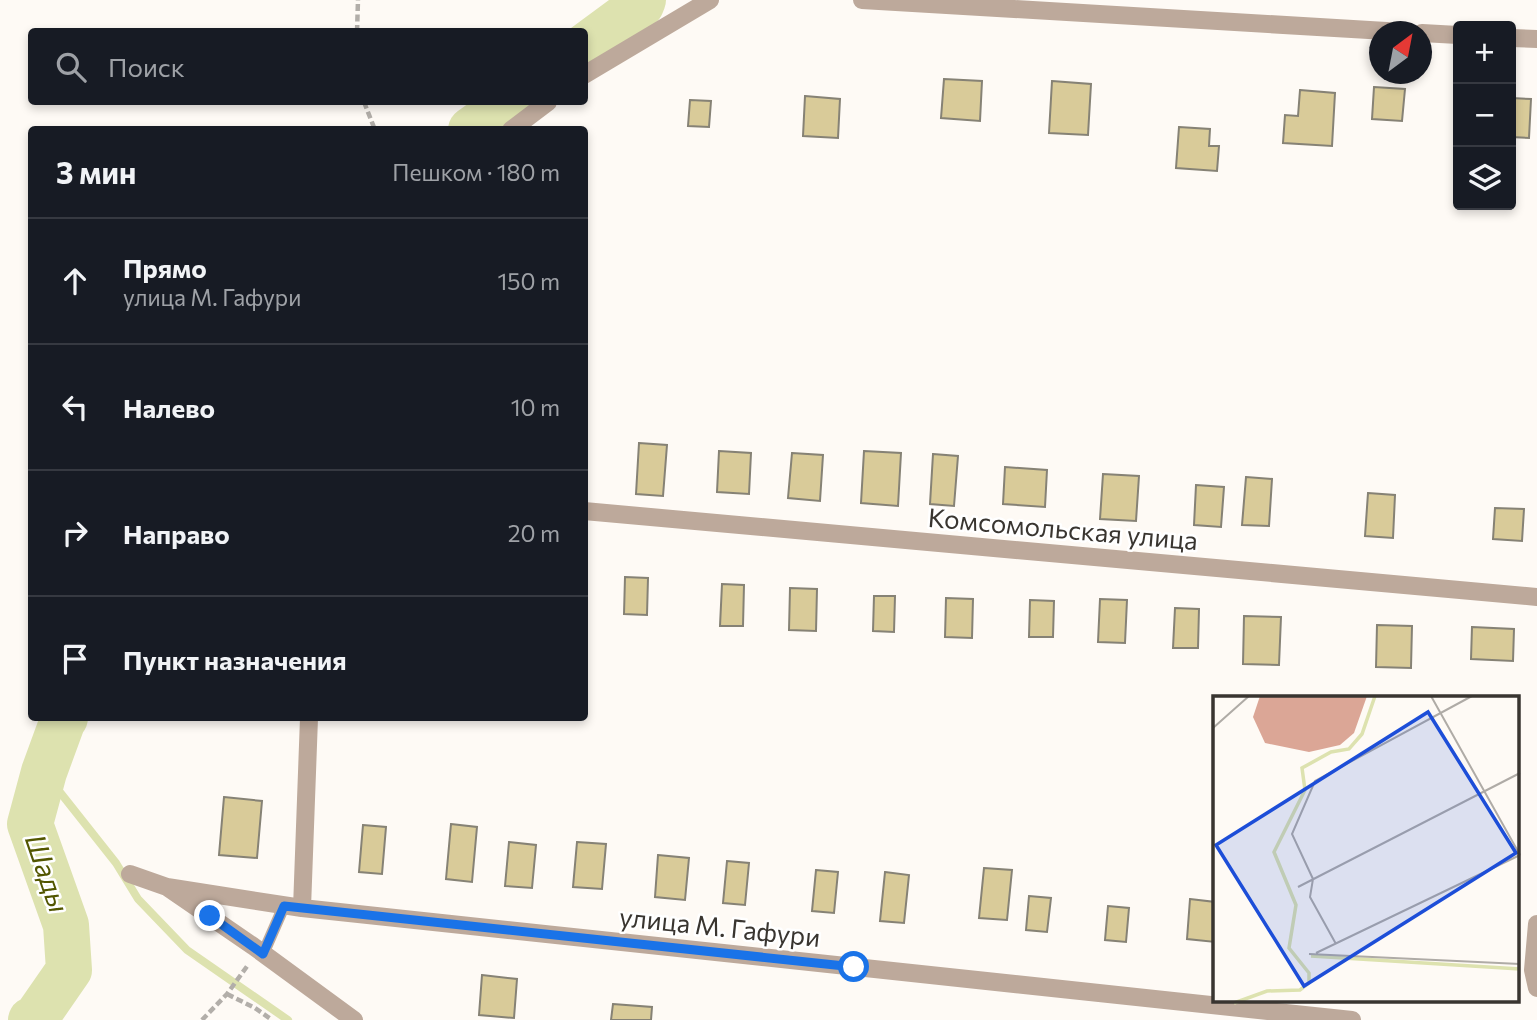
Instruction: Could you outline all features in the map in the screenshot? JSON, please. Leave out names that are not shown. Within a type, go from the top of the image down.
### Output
[{"type":"street","points":[[588,73],[710,0]]},
{"type":"street","points":[[862,0],[1369,30]]},
{"type":"street","points":[[1432,34],[1453,35]]},
{"type":"street","points":[[1516,38],[1537,39]]},
{"type":"street","points":[[516,126],[544,105]]},
{"type":"street","name":"Комсомольская улица","points":[[588,511],[1537,597]]},
{"type":"street","points":[[293,907],[309,721]]},
{"type":"street","points":[[130,874],[167,887],[354,1020]]},
{"type":"street","name":"улица М. Гафури","points":[[167,887],[293,907],[1352,1020]]},
{"type":"street","points":[[1537,924],[1533,970],[1537,988]]},
{"type":"lane","points":[[263,954],[293,907]]},
{"type":"path","points":[[357,28],[358,0]]},
{"type":"path","points":[[365,105],[373,126]]},
{"type":"path","points":[[202,1020],[227,994],[248,965]]},
{"type":"path","points":[[227,994],[256,1008],[272,1020]]},
{"type":"building","points":[[944,79],[982,81],[980,121],[941,118]]},
{"type":"building","points":[[1052,81],[1091,84],[1088,135],[1049,133]]},
{"type":"building","points":[[1374,87],[1405,89],[1402,121],[1372,119]]},
{"type":"building","points":[[1300,90],[1335,93],[1332,146],[1283,143],[1285,115],[1298,116]]},
{"type":"building","points":[[805,96],[840,99],[838,138],[803,136]]},
{"type":"building","points":[[1516,98],[1531,99],[1529,138],[1516,137]]},
{"type":"building","points":[[690,100],[711,101],[709,127],[688,126]]},
{"type":"building","points":[[1179,127],[1210,129],[1209,146],[1219,146],[1217,171],[1176,168]]},
{"type":"building","points":[[639,443],[667,445],[663,496],[636,494]]},
{"type":"building","points":[[719,451],[751,453],[749,494],[717,492]]},
{"type":"building","points":[[864,451],[901,453],[898,506],[861,503]]},
{"type":"building","points":[[792,453],[823,455],[820,501],[788,498]]},
{"type":"building","points":[[933,454],[958,456],[954,506],[930,504]]},
{"type":"building","points":[[1005,467],[1047,470],[1045,507],[1003,504]]},
{"type":"building","points":[[1103,474],[1139,476],[1136,521],[1100,519]]},
{"type":"building","points":[[1246,477],[1272,479],[1269,526],[1242,525]]},
{"type":"building","points":[[1196,485],[1224,487],[1221,527],[1194,525]]},
{"type":"building","points":[[1368,493],[1395,495],[1393,538],[1365,536]]},
{"type":"building","points":[[1495,508],[1524,509],[1522,541],[1493,539]]},
{"type":"building","points":[[625,577],[648,578],[647,615],[624,614]]},
{"type":"building","points":[[722,584],[744,585],[743,626],[720,626]]},
{"type":"building","points":[[790,588],[817,589],[816,631],[789,630]]},
{"type":"building","points":[[874,596],[895,596],[894,632],[873,631]]},
{"type":"building","points":[[946,598],[973,599],[972,638],[945,637]]},
{"type":"building","points":[[1100,599],[1127,600],[1125,643],[1098,642]]},
{"type":"building","points":[[1030,600],[1054,601],[1053,637],[1029,637]]},
{"type":"building","points":[[1175,608],[1199,609],[1198,648],[1173,648]]},
{"type":"building","points":[[1244,616],[1281,617],[1279,665],[1243,664]]},
{"type":"building","points":[[1377,625],[1412,626],[1411,668],[1376,667]]},
{"type":"building","points":[[1472,627],[1514,629],[1513,661],[1471,659]]},
{"type":"building","points":[[224,797],[262,801],[257,858],[219,855]]},
{"type":"building","points":[[451,824],[477,827],[472,882],[446,879]]},
{"type":"building","points":[[363,825],[386,827],[382,874],[359,872]]},
{"type":"building","points":[[509,842],[536,845],[532,888],[505,886]]},
{"type":"building","points":[[577,842],[606,844],[602,889],[573,887]]},
{"type":"building","points":[[658,855],[689,858],[685,900],[655,897]]},
{"type":"building","points":[[727,861],[749,863],[745,905],[723,903]]},
{"type":"building","points":[[984,868],[1012,870],[1007,920],[979,918]]},
{"type":"building","points":[[816,870],[838,872],[834,913],[812,911]]},
{"type":"building","points":[[885,872],[909,875],[904,923],[880,921]]},
{"type":"building","points":[[1029,896],[1051,898],[1047,932],[1026,930]]},
{"type":"building","points":[[1190,899],[1213,902],[1213,942],[1187,939]]},
{"type":"building","points":[[1108,906],[1129,908],[1126,942],[1105,940]]},
{"type":"building","points":[[482,975],[517,979],[514,1018],[479,1015]]},
{"type":"building","points":[[613,1004],[652,1007],[651,1020],[611,1020]]},
{"type":"waterway","name":"Шады","points":[[588,44],[641,5],[643,0]]},
{"type":"waterway","name":"Шады","points":[[477,126],[506,105]]},
{"type":"waterway","name":"Шады","points":[[31,1020],[35,1019],[69,970],[66,925],[30,824],[44,772],[63,721]]},
{"type":"waterway","points":[[44,772],[116,863],[138,899],[187,950],[288,1020]]},
{"type":"route","points":[[210,916],[263,954],[284,906],[854,967]]}]
